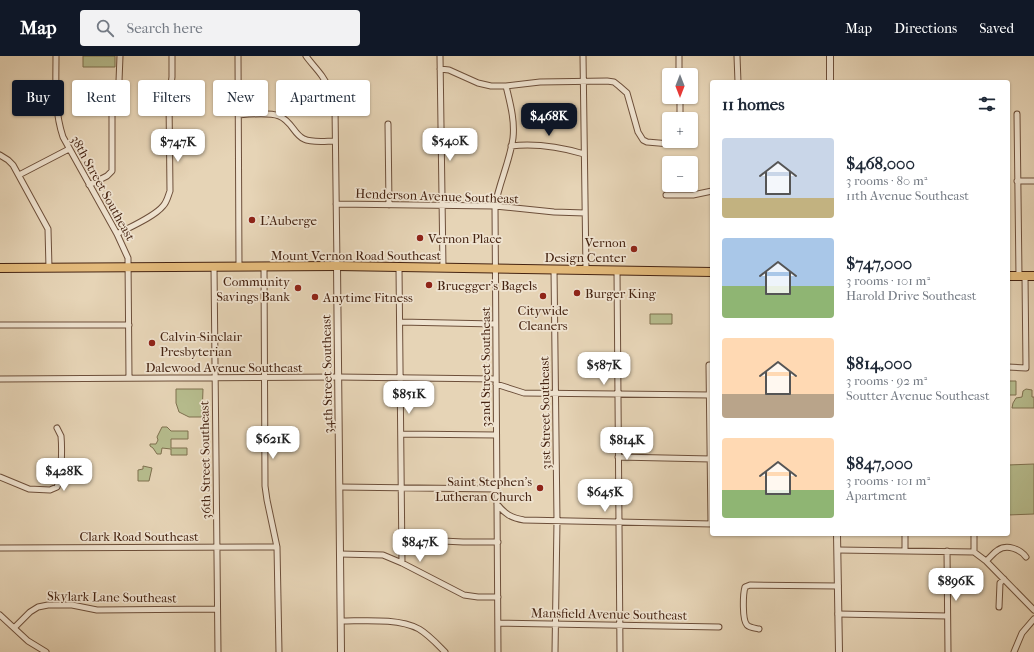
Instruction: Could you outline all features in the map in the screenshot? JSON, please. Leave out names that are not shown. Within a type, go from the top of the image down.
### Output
[{"type":"main road","name":"Mount Vernon Road Southeast","points":[[0,268],[337,266],[710,272]]},
{"type":"main road","points":[[1010,276],[1034,276]]},
{"type":"street","name":"38th Street Southeast","points":[[56,56],[57,111],[61,130],[69,149],[117,234],[128,258],[128,378]]},
{"type":"street","points":[[89,185],[107,176],[112,171],[112,109],[113,97],[119,81],[120,56]]},
{"type":"street","points":[[117,234],[156,212],[164,205],[168,198],[170,191],[169,101],[172,77],[172,56]]},
{"type":"street","points":[[238,56],[238,80]]},
{"type":"street","name":"34th Street Southeast","points":[[306,56],[322,75],[333,96],[335,108],[341,652]]},
{"type":"street","points":[[440,56],[442,268]]},
{"type":"street","points":[[583,56],[586,270]]},
{"type":"street","points":[[679,56],[680,68]]},
{"type":"street","points":[[737,56],[738,80]]},
{"type":"street","points":[[830,56],[830,80]]},
{"type":"street","points":[[440,69],[449,70],[478,83],[492,86],[540,82],[614,82],[624,89],[630,100],[638,132],[643,140],[647,142],[662,143]]},
{"type":"street","name":"32nd Street Southeast","points":[[498,652],[495,206],[499,184],[508,160],[513,137],[513,117],[506,86]]},
{"type":"street","points":[[1010,368],[1026,368],[1018,181],[1017,114]]},
{"type":"street","points":[[268,115],[278,115],[291,124],[302,139],[309,141],[335,141]]},
{"type":"street","points":[[238,116],[239,267]]},
{"type":"street","points":[[388,124],[389,204]]},
{"type":"street","points":[[511,146],[530,144],[555,146],[584,154]]},
{"type":"street","points":[[19,175],[69,149]]},
{"type":"street","points":[[0,155],[8,160],[19,175],[48,229],[49,268]]},
{"type":"street","points":[[1018,181],[1034,181]]},
{"type":"street","points":[[666,195],[693,195],[710,191]]},
{"type":"street","name":"Henderson Avenue Southeast","points":[[336,204],[495,206],[554,212],[585,213]]},
{"type":"street","points":[[264,266],[265,486],[277,547],[279,652]]},
{"type":"street","name":"36th Street Southeast","points":[[214,267],[218,652]]},
{"type":"street","points":[[399,268],[402,563]]},
{"type":"street","name":"31st Street Southeast","points":[[554,270],[557,521],[554,624],[555,652]]},
{"type":"street","points":[[617,270],[620,652]]},
{"type":"street","points":[[400,322],[495,324]]},
{"type":"street","points":[[0,325],[128,325]]},
{"type":"street","points":[[710,364],[710,395]]},
{"type":"street","name":"Dalewood Avenue Southeast","points":[[0,379],[400,378],[496,381],[524,393],[710,395]]},
{"type":"street","points":[[0,477],[29,489],[50,490],[57,487],[61,474],[60,436],[57,428]]},
{"type":"street","points":[[401,434],[496,435]]},
{"type":"street","points":[[618,457],[710,458]]},
{"type":"street","points":[[340,487],[497,489]]},
{"type":"street","points":[[497,504],[504,513],[512,518],[524,520],[710,524]]},
{"type":"street","points":[[838,536],[839,652]]},
{"type":"street","points":[[905,536],[905,551]]},
{"type":"street","points":[[974,536],[974,552]]},
{"type":"street","points":[[402,539],[498,542]]},
{"type":"street","name":"Clark Road Southeast","points":[[0,548],[217,546],[277,547]]},
{"type":"street","points":[[986,561],[997,550],[1002,548],[1015,548],[1026,557]]},
{"type":"street","points":[[838,550],[974,552],[986,561],[1034,610]]},
{"type":"street","points":[[946,551],[948,652]]},
{"type":"street","points":[[340,554],[383,556],[402,563],[464,595],[498,597]]},
{"type":"street","points":[[999,607],[1000,583],[1004,580]]},
{"type":"street","points":[[759,629],[747,626],[744,621],[745,587],[750,585],[838,586]]},
{"type":"street","name":"Skylark Lane Southeast","points":[[14,628],[30,612],[38,607],[48,605],[72,605],[97,610],[217,609]]},
{"type":"street","points":[[838,614],[947,616]]},
{"type":"street","points":[[0,615],[28,641],[43,651]]},
{"type":"street","points":[[1014,652],[1022,633],[1034,619]]},
{"type":"street","points":[[341,621],[395,622],[409,625],[419,629],[430,637],[445,652]]},
{"type":"street","name":"Mansfield Avenue Southeast","points":[[498,623],[719,627]]},
{"type":"green space","points":[[83,56],[115,56],[115,67],[83,67]]},
{"type":"green space","points":[[650,314],[672,314],[672,324],[650,324]]},
{"type":"green space","points":[[1010,381],[1016,381],[1016,395],[1010,395]]},
{"type":"green space","points":[[176,389],[203,389],[202,417],[189,417],[179,412],[176,403]]},
{"type":"green space","points":[[1026,389],[1032,390],[1032,397],[1034,397],[1034,408],[1012,408],[1016,398],[1022,397],[1023,391]]},
{"type":"green space","points":[[162,427],[167,427],[171,431],[188,431],[188,439],[171,439],[171,448],[187,448],[187,455],[171,455],[171,449],[162,448],[161,454],[157,454],[150,444],[156,444],[158,440],[157,437]]},
{"type":"green space","points":[[1034,464],[1034,514],[1010,515],[1010,465]]},
{"type":"green space","points":[[143,466],[152,468],[149,481],[138,481],[138,470],[143,469]]},
{"type":"place","name":"L'Auberge","points":[[252,220]]},
{"type":"place","name":"Vernon Place","points":[[420,238]]},
{"type":"place","name":"Vernon Design Center","points":[[634,249]]},
{"type":"place","name":"Bruegger's Bagels","points":[[429,285]]},
{"type":"place","name":"Community Savings Bank","points":[[298,288]]},
{"type":"place","name":"Burger King","points":[[577,293]]},
{"type":"place","name":"Citywide Cleaners","points":[[543,296]]},
{"type":"place","name":"Anytime Fitness","points":[[315,297]]},
{"type":"place","name":"Calvin-Sinclair Presbyterian","points":[[152,343]]},
{"type":"place","name":"Saint Stephen's Lutheran Church","points":[[540,488]]}]
